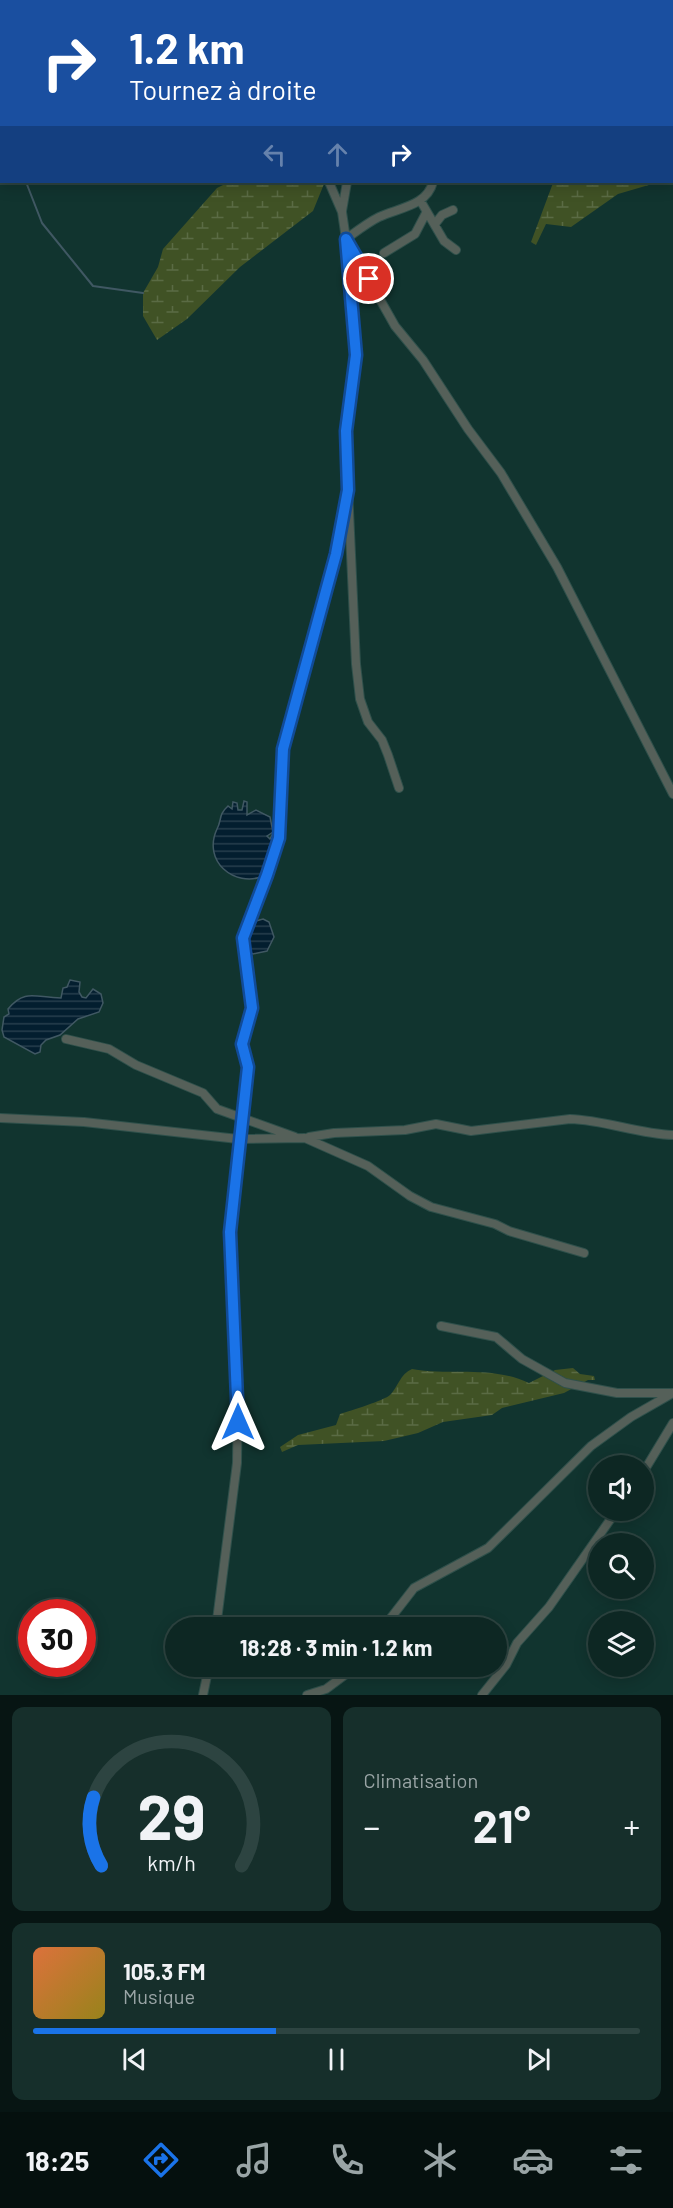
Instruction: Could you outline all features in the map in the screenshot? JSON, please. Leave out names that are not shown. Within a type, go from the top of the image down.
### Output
[{"type":"street","points":[[329,183],[342,212],[356,355],[346,431],[360,699],[368,722],[388,755],[399,788]]},
{"type":"street","points":[[342,212],[347,183]]},
{"type":"street","points":[[346,239],[376,218],[420,200],[427,194],[432,183]]},
{"type":"street","points":[[420,200],[444,240],[456,250]]},
{"type":"street","points":[[435,224],[442,216],[453,210]]},
{"type":"street","points":[[384,253],[416,234],[426,213]]},
{"type":"street","points":[[346,239],[395,327],[423,360],[468,429],[501,473],[557,567],[673,794]]},
{"type":"street","points":[[217,1617],[237,1463],[238,1382],[230,1232],[238,1139],[248,1067],[242,1044],[252,1008],[243,938],[279,838],[283,749],[336,554],[348,490]]},
{"type":"street","points":[[66,1039],[109,1049],[136,1065],[203,1093],[217,1109],[295,1137]]},
{"type":"street","points":[[0,1118],[84,1122],[238,1139],[328,1136],[334,1133],[405,1130],[436,1124],[471,1131],[570,1119],[583,1119],[642,1133],[673,1135]]},
{"type":"street","points":[[328,1136],[329,1125]]},
{"type":"street","points":[[305,1137],[368,1166],[410,1196],[431,1207],[495,1224],[509,1231],[584,1253]]},
{"type":"street","points":[[441,1326],[495,1337],[522,1359],[565,1383],[617,1393],[673,1393]]},
{"type":"street","points":[[391,1617],[414,1588],[488,1548],[591,1446],[631,1417],[673,1393]]},
{"type":"street","points":[[654,1455],[673,1423]]},
{"type":"street","points":[[482,1695],[609,1521]]},
{"type":"street","points":[[203,1695],[207,1677]]},
{"type":"street","points":[[307,1695],[326,1689],[342,1677]]},
{"type":"green space","points":[[227,183],[324,184],[313,211],[240,267],[187,319],[157,340],[143,316],[143,293],[158,267],[163,249],[217,188]]},
{"type":"green space","points":[[553,183],[656,183],[618,194],[571,227],[546,224],[536,245],[531,242]]},
{"type":"green space","points":[[573,1368],[580,1374],[594,1376],[595,1380],[588,1380],[564,1393],[502,1408],[492,1415],[443,1422],[418,1433],[384,1441],[298,1445],[282,1452],[280,1447],[298,1435],[336,1425],[340,1414],[387,1397],[402,1377],[412,1369],[500,1374],[529,1383],[555,1370]]},
{"type":"water","points":[[244,801],[247,802],[247,815],[256,810],[270,817],[273,832],[267,836],[270,839],[272,835],[276,835],[276,840],[269,847],[264,876],[253,879],[232,875],[217,861],[214,852],[213,841],[223,812],[228,806],[232,809],[233,802],[237,803],[238,810],[242,810]]},
{"type":"water","points":[[263,919],[269,922],[274,937],[267,951],[253,954],[249,951],[246,939],[256,921]]},
{"type":"water","points":[[70,980],[80,982],[79,992],[82,997],[86,998],[93,989],[101,994],[103,1003],[99,1012],[78,1019],[60,1035],[46,1040],[41,1045],[40,1052],[35,1054],[4,1037],[2,1030],[4,1017],[9,1014],[8,1009],[14,1002],[26,996],[61,998],[63,988],[67,987]]},
{"type":"waterway","points":[[26,183],[42,223],[93,286],[143,293]]},
{"type":"route","points":[[238,1422],[230,1232],[238,1139],[248,1067],[242,1044],[252,1008],[243,938],[279,838],[283,749],[336,554],[348,490],[346,431],[356,355],[346,239],[369,279]]}]
